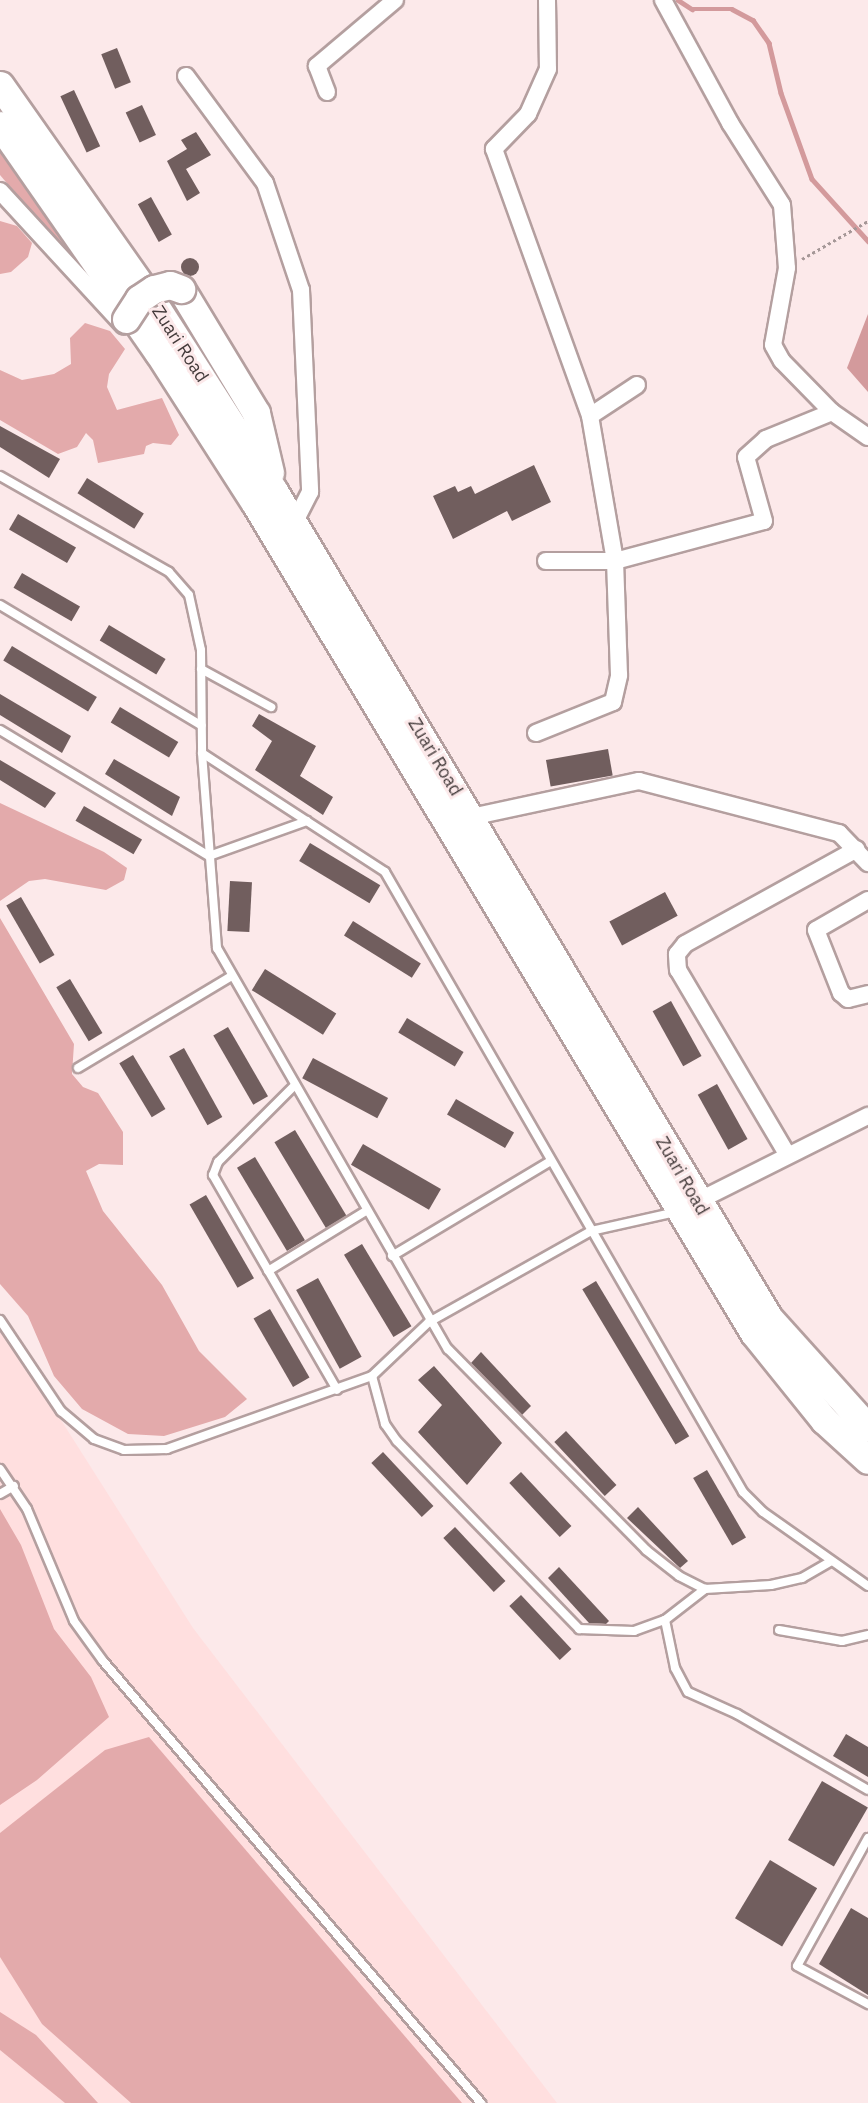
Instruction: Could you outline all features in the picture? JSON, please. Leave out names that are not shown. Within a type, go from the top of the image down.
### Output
[{"type":"highway","name":"Zuari Road","points":[[0,86],[154,304],[264,497],[688,1206],[769,1318],[868,1428]]},
{"type":"highway","name":"Zuari Road","points":[[0,125],[158,352],[264,497],[294,524],[471,817],[688,1206],[760,1342],[824,1420],[868,1460]]},
{"type":"highway","points":[[170,285],[181,289],[256,413],[264,497],[230,487],[125,323],[139,299],[154,289],[170,285]]},
{"type":"street","points":[[327,92],[317,66],[395,0]]},
{"type":"street","points":[[536,733],[613,702],[619,675],[615,561],[590,416],[494,149],[528,114],[548,69],[547,0]]},
{"type":"street","points":[[663,0],[730,123],[782,206],[787,268],[773,345],[782,361],[832,412],[868,437]]},
{"type":"street","points":[[186,76],[265,183],[301,290],[310,492],[294,524]]},
{"type":"street","points":[[0,191],[125,323]]},
{"type":"street","points":[[590,416],[637,385]]},
{"type":"street","points":[[546,561],[615,561],[764,521],[746,457],[766,439],[832,412]]},
{"type":"street","points":[[471,817],[639,781],[839,833],[857,849],[868,863]]},
{"type":"street","points":[[787,1154],[678,970],[677,954],[685,944],[857,849]]},
{"type":"street","points":[[868,900],[816,930],[841,993],[848,999],[868,994]]},
{"type":"street","points":[[688,1206],[787,1154],[868,1116]]},
{"type":"lane","points":[[0,476],[169,573],[189,596],[201,669],[202,753],[217,948],[230,977],[429,1322],[448,1349],[646,1550],[679,1576],[705,1589],[771,1586],[802,1578],[832,1561]]},
{"type":"lane","points":[[0,605],[202,726]]},
{"type":"lane","points":[[201,669],[271,707]]},
{"type":"lane","points":[[0,730],[209,856]]},
{"type":"lane","points":[[202,753],[385,872],[743,1492],[868,1586]]},
{"type":"lane","points":[[209,856],[307,821]]},
{"type":"lane","points":[[78,1068],[230,977]]},
{"type":"lane","points":[[294,1086],[218,1162],[213,1175],[337,1390]]},
{"type":"lane","points":[[392,1256],[551,1161]]},
{"type":"lane","points":[[0,1320],[61,1411],[94,1439],[124,1450],[167,1449],[372,1376],[429,1322],[591,1231],[688,1206]]},
{"type":"lane","points":[[268,1271],[366,1211]]},
{"type":"lane","points":[[372,1376],[385,1424],[397,1441],[579,1629],[634,1631],[665,1620],[705,1589]]},
{"type":"lane","points":[[0,1468],[14,1486],[74,1621],[103,1661],[481,2103]]},
{"type":"lane","points":[[0,1494],[14,1486]]},
{"type":"lane","points":[[665,1620],[675,1668],[688,1692],[737,1714],[868,1790]]},
{"type":"lane","points":[[779,1630],[842,1641],[868,1635]]},
{"type":"lane","points":[[868,1838],[797,1966],[868,2004]]},
{"type":"path","points":[[787,268],[866,222]]},
{"type":"shaded area","points":[[0,137],[100,293],[0,175]]},
{"type":"shaded area","points":[[0,221],[17,226],[32,243],[28,257],[11,272],[0,274]]},
{"type":"shaded area","points":[[868,314],[868,392],[847,368]]},
{"type":"shaded area","points":[[85,323],[110,331],[125,349],[109,374],[107,387],[117,410],[162,398],[179,435],[171,445],[153,443],[146,446],[144,454],[98,463],[93,440],[86,433],[77,447],[58,454],[0,420],[0,370],[22,380],[54,374],[71,364],[70,338]]},
{"type":"shaded area","points":[[0,803],[104,852],[127,868],[124,880],[106,890],[45,879],[29,881],[0,901]]},
{"type":"shaded area","points":[[0,918],[74,1044],[72,1074],[83,1087],[98,1093],[123,1132],[123,1165],[99,1164],[86,1171],[103,1211],[162,1285],[199,1351],[247,1399],[225,1417],[164,1436],[128,1434],[82,1409],[54,1376],[28,1316],[0,1284]]},
{"type":"shaded area","points":[[0,1324],[193,1628],[557,2103],[0,2103]]},
{"type":"shaded area","points":[[0,1509],[21,1545],[54,1629],[91,1677],[109,1717],[37,1780],[0,1805]]},
{"type":"shaded area","points":[[149,1737],[462,2103],[131,2103],[42,2024],[0,1957],[0,1833],[105,1750]]},
{"type":"shaded area","points":[[0,2012],[36,2035],[98,2103],[65,2103],[0,2050]]},
{"type":"building","points":[[117,48],[131,82],[115,89],[101,54]]},
{"type":"building","points":[[74,90],[100,146],[87,153],[60,96]]},
{"type":"building","points":[[142,105],[156,135],[140,143],[126,113]]},
{"type":"building","points":[[196,132],[211,155],[186,169],[200,193],[187,201],[167,161],[187,149],[181,140]]},
{"type":"building","points":[[151,197],[172,235],[159,242],[138,204]]},
{"type":"building","points":[[190,258],[196,261],[199,267],[196,273],[190,276],[184,273],[181,267],[184,261]]},
{"type":"building","points":[[0,426],[60,459],[49,478],[0,447]]},
{"type":"building","points":[[534,465],[551,502],[512,521],[507,511],[453,539],[433,496],[455,486],[458,492],[471,486],[475,494]]},
{"type":"building","points":[[87,478],[144,514],[134,529],[77,493]]},
{"type":"building","points":[[18,514],[76,548],[67,563],[9,530]]},
{"type":"building","points":[[22,573],[80,606],[72,621],[14,588]]},
{"type":"building","points":[[109,625],[166,659],[156,674],[100,640]]},
{"type":"building","points":[[12,646],[97,697],[88,712],[3,661]]},
{"type":"building","points":[[0,694],[71,736],[62,753],[0,715]]},
{"type":"building","points":[[120,707],[178,742],[169,757],[111,722]]},
{"type":"building","points":[[259,714],[316,746],[300,776],[333,797],[323,815],[255,770],[272,741],[252,726]]},
{"type":"building","points":[[608,749],[613,776],[551,787],[546,760]]},
{"type":"building","points":[[114,759],[180,797],[172,816],[105,774]]},
{"type":"building","points":[[0,760],[56,793],[45,808],[0,780]]},
{"type":"building","points":[[84,806],[142,840],[134,854],[76,821]]},
{"type":"building","points":[[310,843],[380,885],[369,903],[299,861]]},
{"type":"building","points":[[230,881],[252,882],[249,932],[227,931]]},
{"type":"building","points":[[665,892],[678,916],[622,945],[609,922]]},
{"type":"building","points":[[21,897],[54,955],[40,964],[6,906]]},
{"type":"building","points":[[353,921],[421,963],[412,978],[344,935]]},
{"type":"building","points":[[265,969],[336,1014],[323,1035],[252,990]]},
{"type":"building","points":[[70,979],[102,1033],[89,1041],[56,987]]},
{"type":"building","points":[[671,1001],[702,1056],[683,1066],[653,1011]]},
{"type":"building","points":[[407,1018],[464,1052],[455,1067],[398,1033]]},
{"type":"building","points":[[228,1027],[268,1096],[253,1105],[213,1036]]},
{"type":"building","points":[[184,1048],[222,1117],[207,1125],[169,1056]]},
{"type":"building","points":[[133,1055],[165,1109],[152,1117],[119,1063]]},
{"type":"building","points":[[313,1058],[388,1098],[377,1118],[302,1078]]},
{"type":"building","points":[[717,1084],[748,1139],[728,1150],[698,1095]]},
{"type":"building","points":[[456,1099],[514,1132],[505,1148],[447,1115]]},
{"type":"building","points":[[295,1130],[347,1216],[326,1228],[274,1142]]},
{"type":"building","points":[[363,1144],[441,1189],[429,1210],[351,1165]]},
{"type":"building","points":[[255,1157],[305,1240],[287,1251],[237,1168]]},
{"type":"building","points":[[206,1195],[254,1278],[238,1288],[190,1204]]},
{"type":"building","points":[[362,1244],[411,1326],[393,1337],[344,1255]]},
{"type":"building","points":[[318,1278],[362,1357],[340,1369],[296,1290]]},
{"type":"building","points":[[596,1281],[689,1436],[676,1444],[582,1289]]},
{"type":"building","points":[[270,1309],[310,1377],[293,1387],[254,1318]]},
{"type":"building","points":[[481,1352],[531,1406],[522,1415],[471,1363]]},
{"type":"building","points":[[434,1366],[502,1443],[467,1485],[418,1432],[442,1405],[418,1380]]},
{"type":"building","points":[[566,1431],[616,1485],[605,1496],[554,1442]]},
{"type":"building","points":[[383,1452],[433,1506],[422,1517],[371,1463]]},
{"type":"building","points":[[707,1470],[746,1538],[732,1546],[693,1478]]},
{"type":"building","points":[[521,1472],[571,1526],[560,1537],[509,1483]]},
{"type":"building","points":[[638,1507],[688,1561],[680,1568],[627,1518]]},
{"type":"building","points":[[455,1527],[505,1581],[494,1592],[443,1538]]},
{"type":"building","points":[[559,1567],[609,1621],[606,1624],[589,1623],[548,1578]]},
{"type":"building","points":[[521,1595],[571,1649],[560,1660],[509,1606]]},
{"type":"building","points":[[846,1734],[868,1747],[868,1777],[833,1756]]},
{"type":"building","points":[[822,1781],[868,1808],[834,1866],[788,1840]]},
{"type":"building","points":[[770,1860],[817,1888],[782,1947],[735,1918]]},
{"type":"building","points":[[851,1908],[868,1918],[868,1995],[819,1964]]},
{"type":"waterway","points":[[678,0],[692,9],[732,9],[753,20],[769,43],[781,93],[812,179],[868,241]]}]
